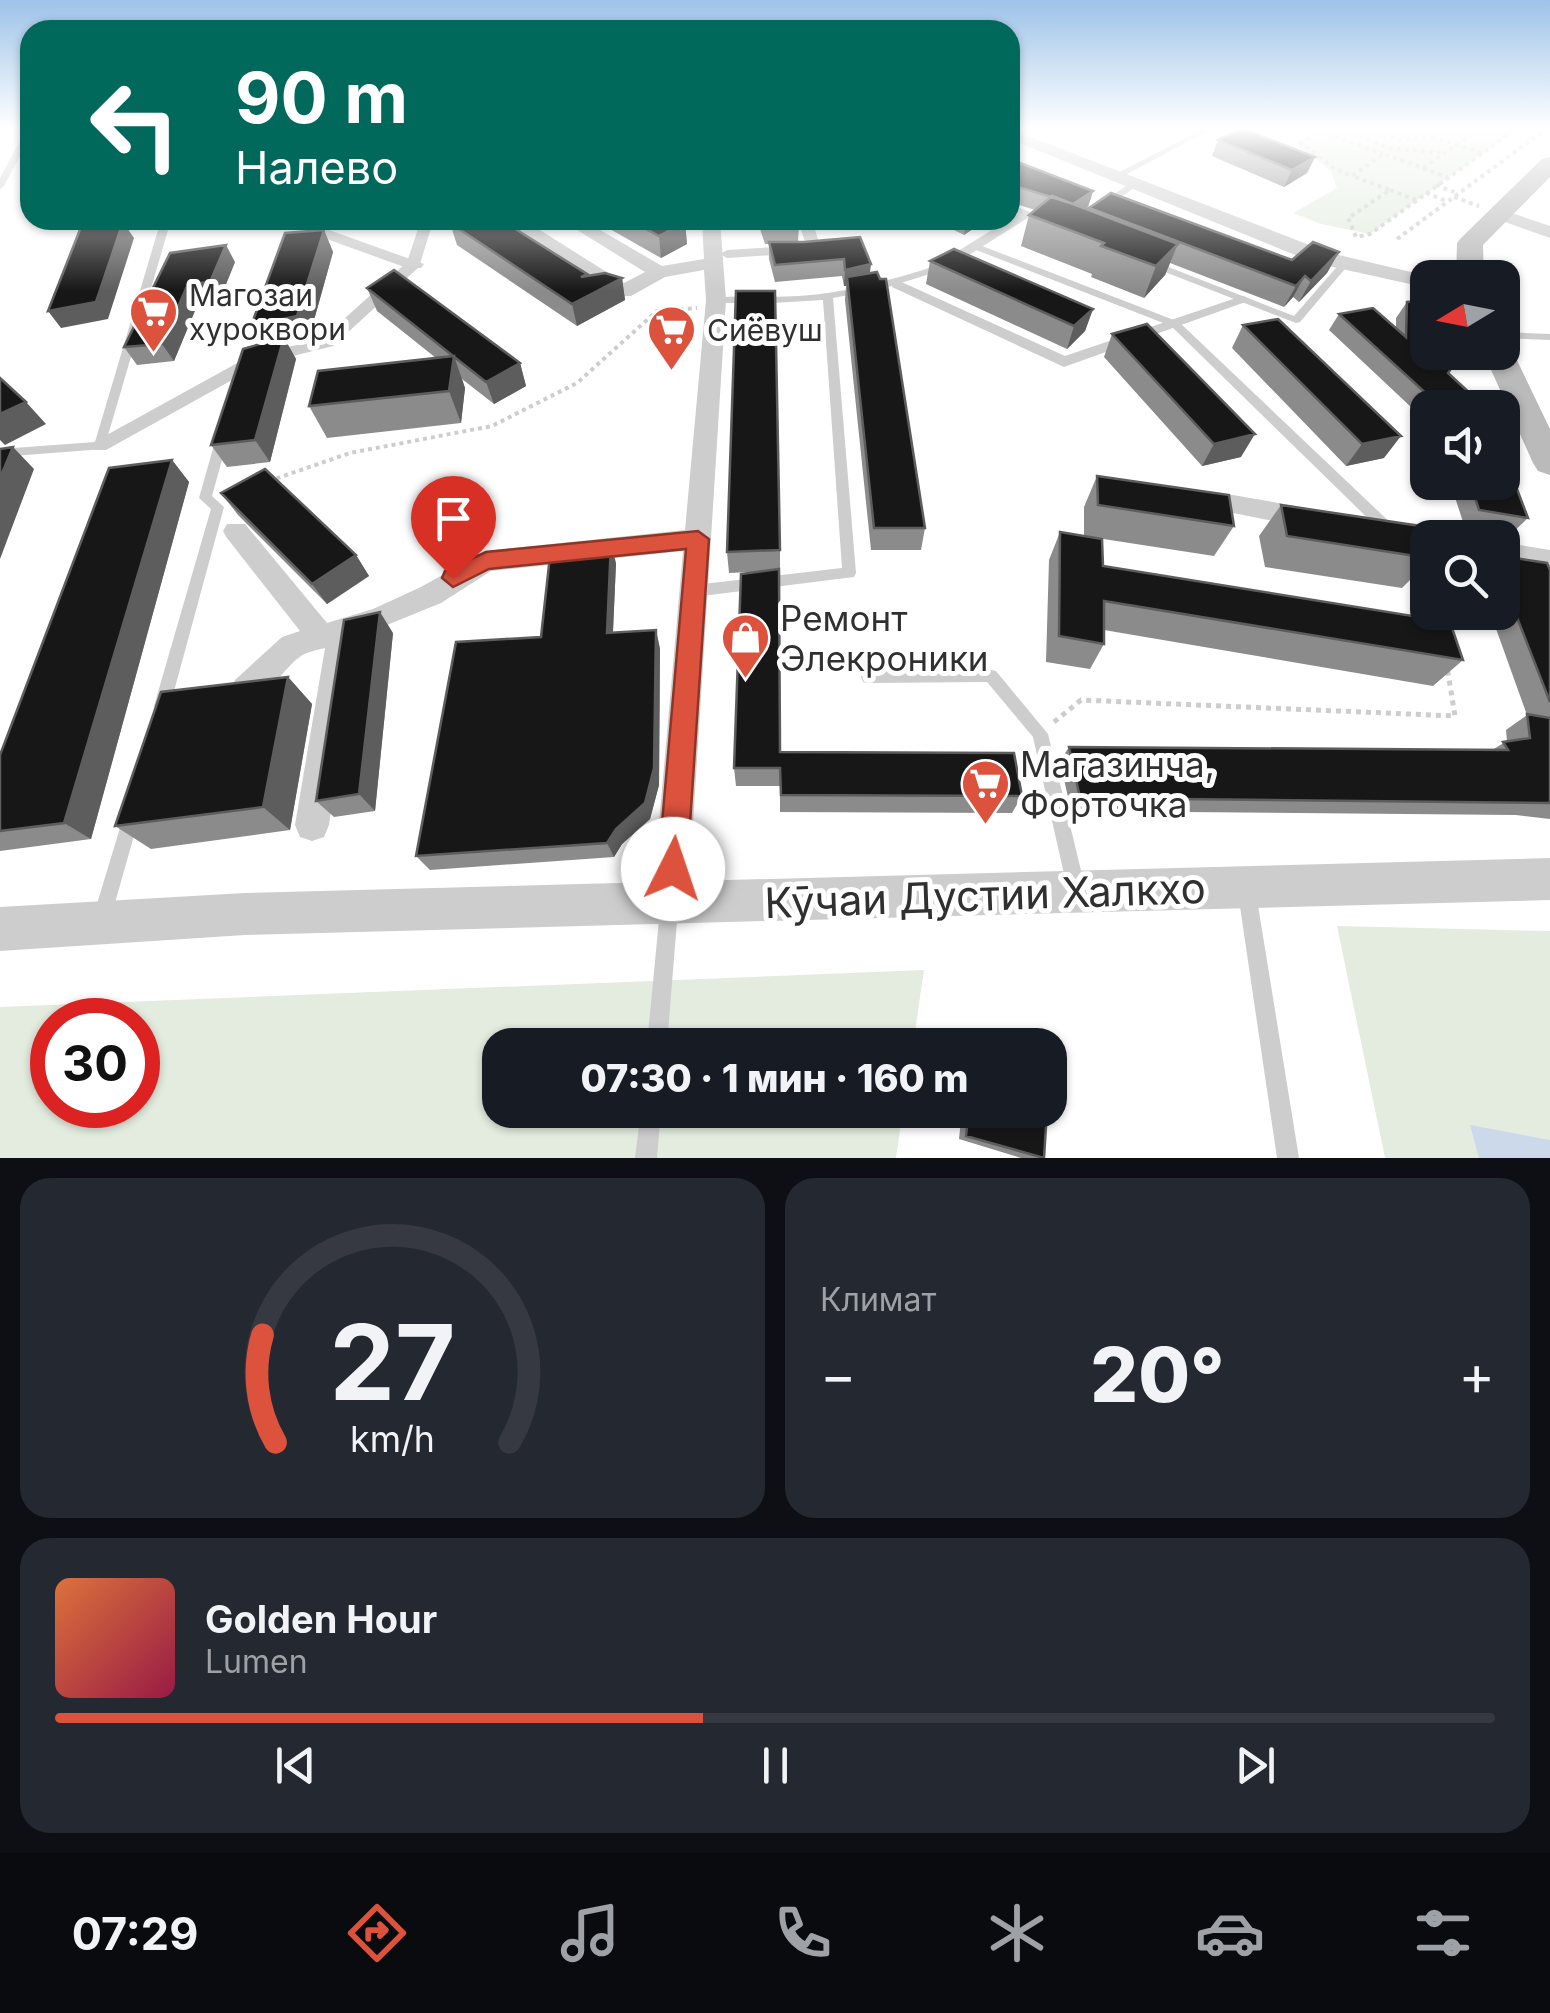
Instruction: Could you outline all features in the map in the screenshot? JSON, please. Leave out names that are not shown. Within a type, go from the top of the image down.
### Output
[{"type":"main road","points":[[1470,260],[1470,243],[1529,183]]},
{"type":"main road","points":[[1506,370],[1550,463]]},
{"type":"street","points":[[1138,183],[1323,258],[1410,277]]},
{"type":"street","points":[[1497,213],[1550,232]]},
{"type":"street","points":[[1020,218],[1027,214]]},
{"type":"street","points":[[318,230],[414,264]]},
{"type":"street","points":[[100,446],[256,360],[327,343],[414,264],[424,230]]},
{"type":"street","points":[[527,230],[624,292],[659,272],[721,258],[814,249],[809,230]]},
{"type":"street","points":[[587,230],[659,272]]},
{"type":"street","points":[[670,903],[721,258],[714,230]]},
{"type":"street","points":[[936,269],[1000,230]]},
{"type":"street","points":[[897,284],[1064,362],[1244,300]]},
{"type":"street","points":[[1227,503],[1410,536]]},
{"type":"street","points":[[236,531],[332,633],[312,825]]},
{"type":"street","points":[[246,689],[292,646],[414,602],[486,561],[698,539]]},
{"type":"street","points":[[1520,555],[1550,560]]},
{"type":"street","name":"Кӯчаи Дустии Халкхо","points":[[0,929],[245,914],[1550,880]]},
{"type":"lane","points":[[1095,211],[1124,183]]},
{"type":"lane","points":[[1020,211],[1054,225]]},
{"type":"lane","points":[[0,453],[100,446],[163,230]]},
{"type":"lane","points":[[974,246],[1174,324],[1392,533]]},
{"type":"lane","points":[[1138,258],[1296,320],[1345,263]]},
{"type":"lane","points":[[716,305],[787,303],[897,284],[936,269]]},
{"type":"lane","points":[[694,591],[849,573],[828,296]]},
{"type":"lane","points":[[1520,336],[1550,337]]},
{"type":"lane","points":[[237,395],[243,378]]},
{"type":"lane","points":[[156,730],[218,507],[206,498],[224,430]]},
{"type":"lane","points":[[868,677],[992,676],[1040,734],[1078,892]]},
{"type":"lane","points":[[100,923],[135,804]]},
{"type":"lane","points":[[1246,888],[1288,1158]]},
{"type":"lane","points":[[659,1028],[670,903]]},
{"type":"lane","points":[[646,1158],[649,1128]]},
{"type":"path","points":[[1371,183],[1417,200]]},
{"type":"path","points":[[1390,190],[1348,218],[1356,238],[1370,234],[1440,183]]},
{"type":"path","points":[[1398,240],[1473,183]]},
{"type":"path","points":[[1436,186],[1458,194]]},
{"type":"path","points":[[1426,194],[1447,202]]},
{"type":"path","points":[[263,484],[350,453],[492,426],[577,383],[656,310],[716,305]]},
{"type":"path","points":[[1040,734],[1081,700],[1455,716],[1446,664]]},
{"type":"shaded area","points":[[1335,183],[1441,183],[1370,234],[1321,224],[1293,213],[1337,188]]},
{"type":"shaded area","points":[[1337,926],[1550,931],[1550,1158],[1385,1158]]},
{"type":"shaded area","points":[[924,970],[915,1028],[482,1028],[482,1128],[900,1128],[896,1158],[0,1158],[0,1007],[30,1006],[30,1128],[160,1128],[160,1001]]},
{"type":"water","points":[[1470,1125],[1550,1140],[1550,1158],[1479,1158]]},
{"type":"building","points":[[1020,183],[1072,183],[1093,191],[1073,204],[1020,187]]},
{"type":"building","points":[[1111,193],[1292,260],[1313,242],[1339,252],[1311,281],[1305,276],[1296,286],[1089,208]]},
{"type":"building","points":[[1052,196],[1178,244],[1156,266],[1029,215]]},
{"type":"building","points":[[80,230],[120,230],[96,302],[48,311]]},
{"type":"building","points":[[324,230],[297,316],[251,326],[285,233]]},
{"type":"building","points":[[461,230],[517,230],[587,274],[581,277],[605,273],[622,278],[572,304]]},
{"type":"building","points":[[648,230],[670,230],[659,236]]},
{"type":"building","points":[[860,237],[871,264],[845,270],[844,259],[775,265],[769,242],[804,242]]},
{"type":"building","points":[[226,245],[210,282],[188,284],[162,344],[124,347],[170,253]]},
{"type":"building","points":[[954,249],[1093,309],[1074,326],[930,261]]},
{"type":"building","points":[[394,270],[520,363],[486,382],[367,288]]},
{"type":"building","points":[[877,272],[880,279],[886,279],[925,528],[874,528],[847,277]]},
{"type":"building","points":[[736,291],[775,291],[780,550],[727,552]]},
{"type":"building","points":[[1410,302],[1410,370],[1450,370],[1448,373],[1466,390],[1422,390],[1339,314],[1373,308],[1406,337]]},
{"type":"building","points":[[1278,319],[1401,436],[1362,444],[1243,325]]},
{"type":"building","points":[[1147,324],[1255,434],[1214,444],[1112,334]]},
{"type":"building","points":[[284,337],[255,440],[211,445],[243,349]]},
{"type":"building","points":[[454,356],[449,391],[309,406],[318,371]]},
{"type":"building","points":[[0,378],[26,402],[0,414]]},
{"type":"building","points":[[13,447],[0,478],[0,449]]},
{"type":"building","points":[[172,460],[64,823],[0,831],[0,755],[109,468]]},
{"type":"building","points":[[265,469],[356,555],[312,584],[221,493]]},
{"type":"building","points":[[1097,476],[1229,495],[1234,526],[1098,505]]},
{"type":"building","points":[[1520,497],[1528,518],[1479,510],[1476,500]]},
{"type":"building","points":[[1281,505],[1410,524],[1410,555],[1287,536]]},
{"type":"building","points":[[1060,532],[1102,539],[1103,566],[1410,616],[1410,630],[1453,630],[1463,660],[1104,601],[1104,644],[1059,636]]},
{"type":"building","points":[[611,543],[607,633],[656,630],[654,768],[645,803],[616,829],[607,843],[416,856],[456,642],[541,637],[551,547]]},
{"type":"building","points":[[1520,559],[1547,563],[1550,570],[1550,702],[1520,625]]},
{"type":"building","points":[[779,569],[780,752],[1014,753],[1022,796],[781,795],[780,768],[734,768],[741,574]]},
{"type":"building","points":[[380,612],[359,794],[316,801],[344,620]]},
{"type":"building","points":[[288,677],[263,807],[115,826],[161,692]]},
{"type":"building","points":[[1527,714],[1550,718],[1550,803],[1080,798],[1069,747],[1508,750],[1503,742],[1530,738]]},
{"type":"building","points":[[967,1128],[1046,1128],[1044,1158],[966,1136]]},
{"type":"place","name":"Магозаи хуроквори","points":[[154,354]]},
{"type":"place","name":"Сиёвуш","points":[[672,372]]},
{"type":"place","name":"Ремонт Элекроники","points":[[745,680]]},
{"type":"place","name":"Магазинча, Форточка","points":[[985,826]]},
{"type":"route","points":[[453,578],[486,561],[698,539],[673,869]]}]
